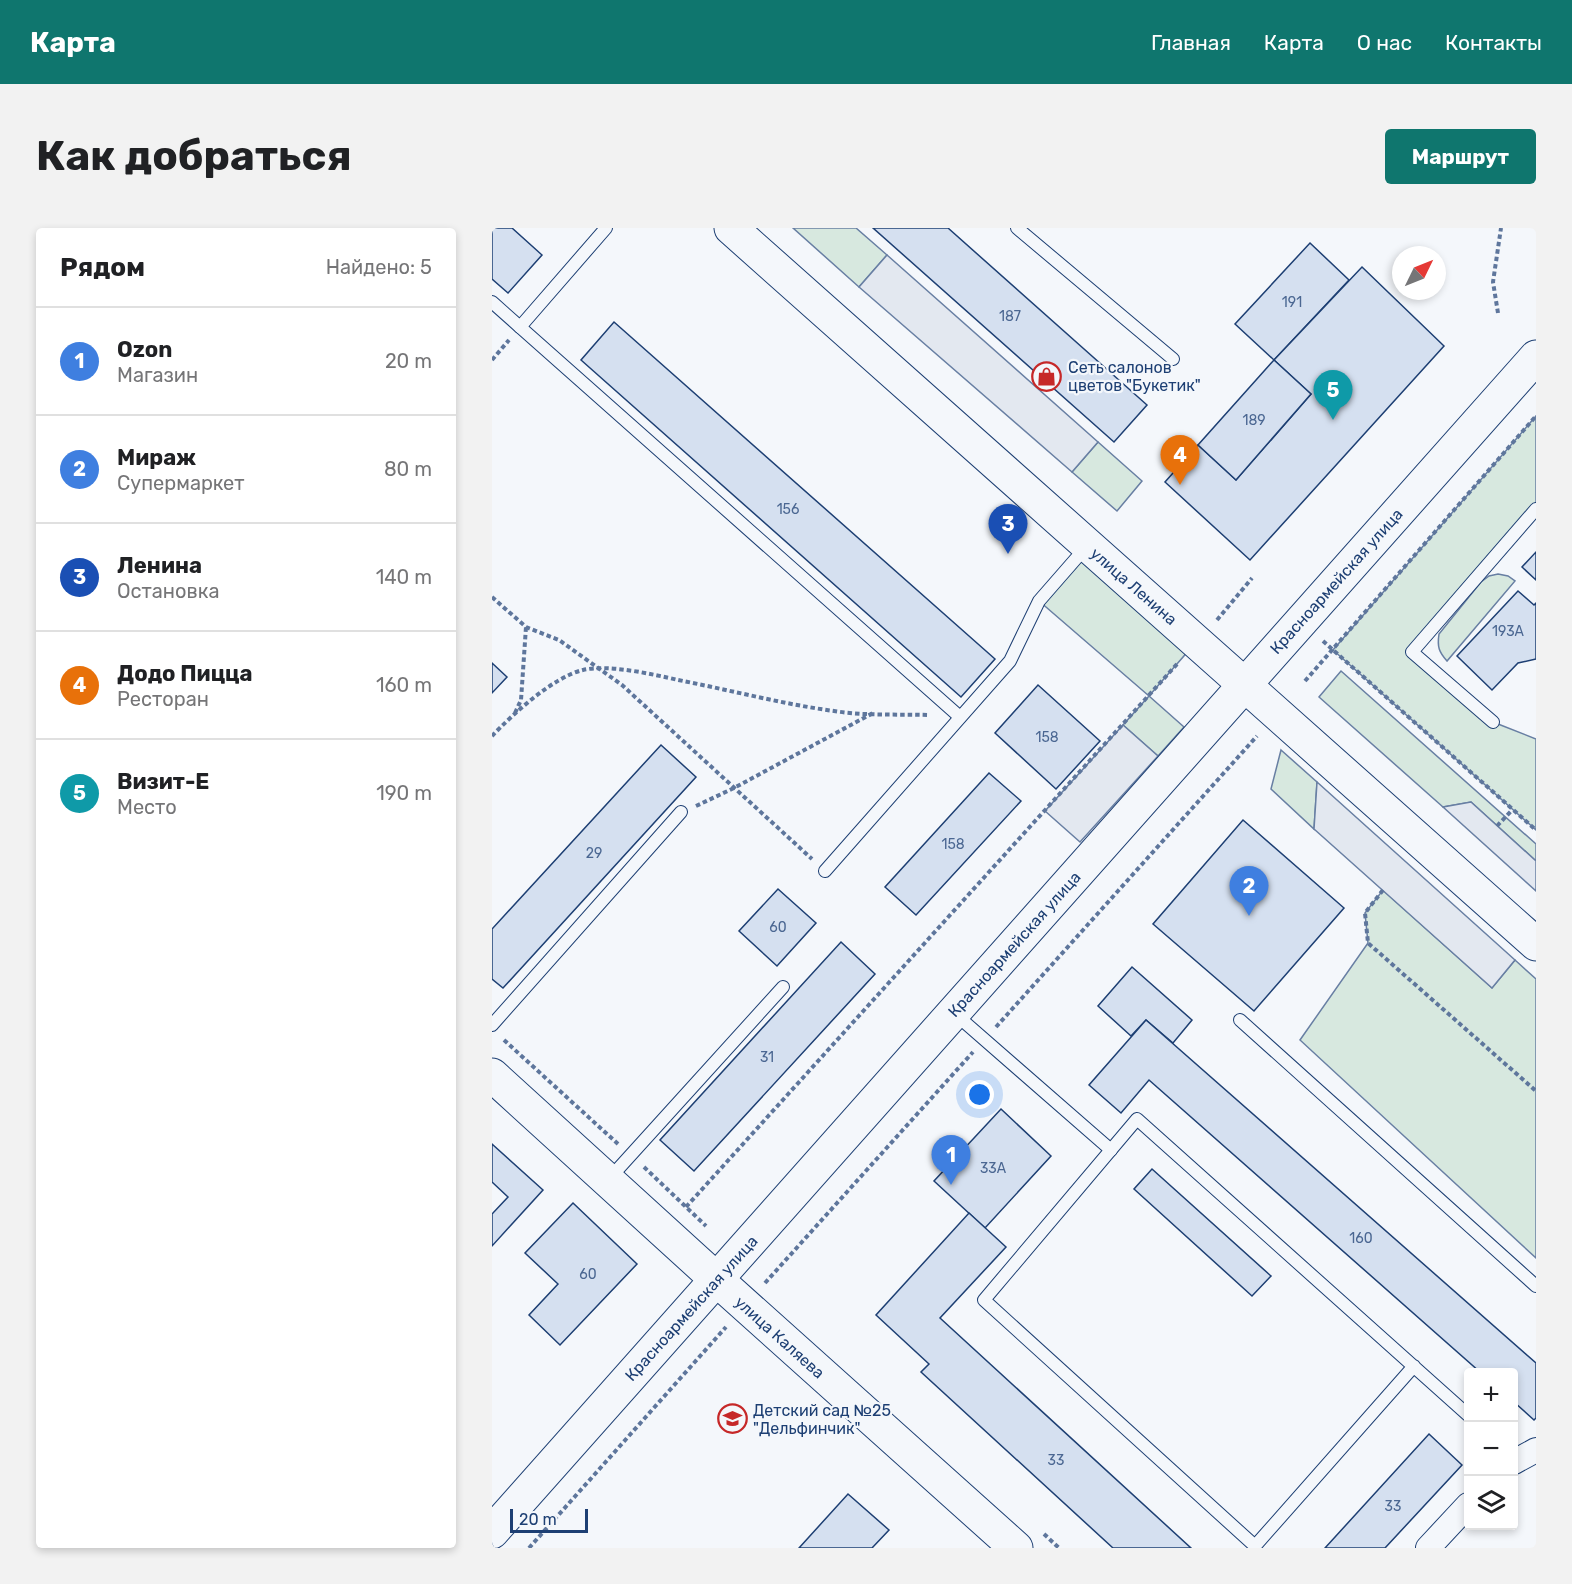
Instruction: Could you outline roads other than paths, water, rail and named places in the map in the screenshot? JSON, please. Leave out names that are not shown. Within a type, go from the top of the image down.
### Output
[{"type":"street","name":"улица Ленина","points":[[731,228],[1536,944]]},
{"type":"street","name":"Красноармейская улица","points":[[492,1532],[1536,357]]},
{"type":"street","name":"улица Каляева","points":[[492,1075],[608,1180],[726,1268],[745,1305],[1016,1548]]},
{"type":"street","points":[[1428,1548],[1464,1509]]},
{"type":"lane","points":[[520,327],[606,228]]},
{"type":"lane","points":[[1017,228],[1173,359]]},
{"type":"lane","points":[[492,302],[960,717]]},
{"type":"lane","points":[[1493,722],[1412,652],[1536,509]]},
{"type":"lane","points":[[825,871],[1010,661],[1039,601],[1088,545]]},
{"type":"lane","points":[[492,1025],[681,812]]},
{"type":"lane","points":[[608,1180],[783,987]]},
{"type":"lane","points":[[953,1012],[1111,1150]]},
{"type":"lane","points":[[1240,1020],[1536,1286]]},
{"type":"lane","points":[[1414,1366],[1255,1546],[984,1300],[1137,1119],[1414,1366],[1464,1411]]},
{"type":"place","name":"Сеть салонов цветов \"Букетик\"","points":[[1047,376]]},
{"type":"place","name":"Визит-Е","points":[[1333,420]]},
{"type":"place","name":"Додо Пицца","points":[[1180,485]]},
{"type":"place","name":"Ленина","points":[[1008,554]]},
{"type":"place","name":"Мираж","points":[[1249,916]]},
{"type":"place","name":"Ozon","points":[[951,1185]]},
{"type":"place","name":"Детский сад №25 \"Дельфинчик\"","points":[[732,1419]]}]
